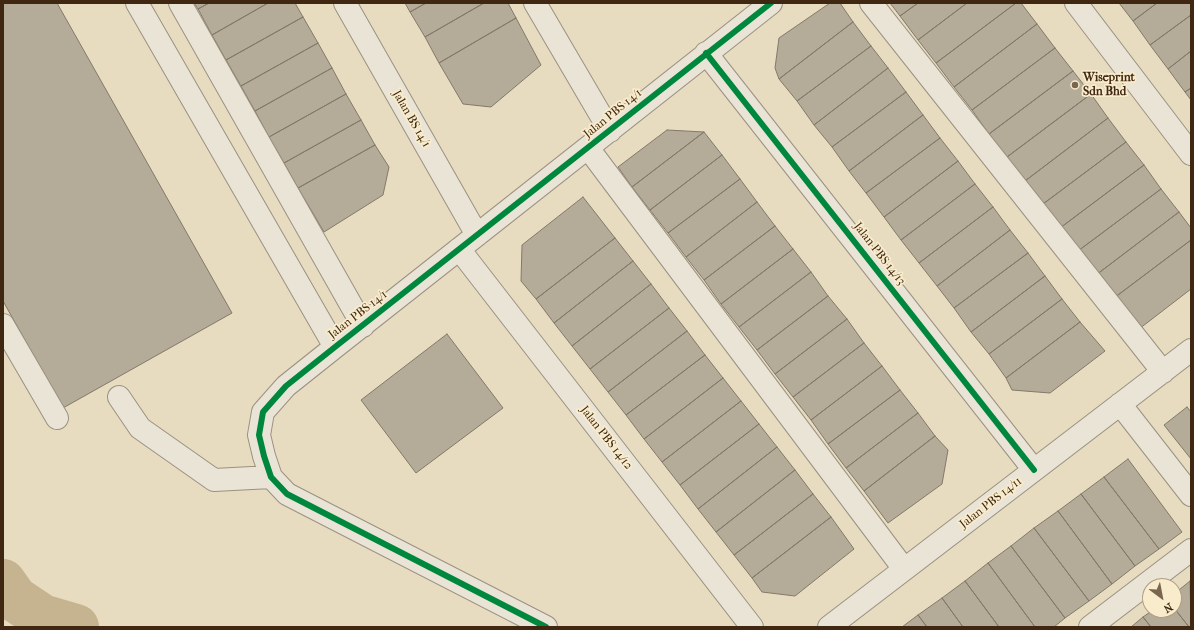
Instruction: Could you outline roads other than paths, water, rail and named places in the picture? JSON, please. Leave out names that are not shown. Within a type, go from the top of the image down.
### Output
[{"type":"street","points":[[138,3],[335,347]]},
{"type":"street","points":[[180,3],[363,326]]},
{"type":"street","name":"Jalan BS 14/1","points":[[345,3],[477,235]]},
{"type":"street","points":[[535,3],[610,131]]},
{"type":"street","name":"Jalan PBS 14/1","points":[[546,627],[287,494],[271,477],[264,456],[259,435],[263,412],[286,386],[771,3]]},
{"type":"street","points":[[870,3],[1163,372]]},
{"type":"street","points":[[1076,3],[1191,154]]},
{"type":"street","name":"Jalan PBS 14/13","points":[[706,53],[1034,470]]},
{"type":"street","points":[[588,148],[904,570]]},
{"type":"street","name":"Jalan PBS 14/12","points":[[459,249],[752,627]]},
{"type":"street","points":[[3,325],[56,418]]},
{"type":"street","name":"Jalan PBS 14/11","points":[[829,627],[1191,350]]},
{"type":"street","points":[[119,397],[140,428],[214,480],[271,477]]},
{"type":"street","points":[[1120,404],[1191,495]]},
{"type":"street","points":[[1090,627],[1191,550]]},
{"type":"waterway","points":[[3,582],[15,599],[42,617],[76,627]]},
{"type":"place","name":"Wiseprint Sdn Bhd","points":[[1075,85]]}]
